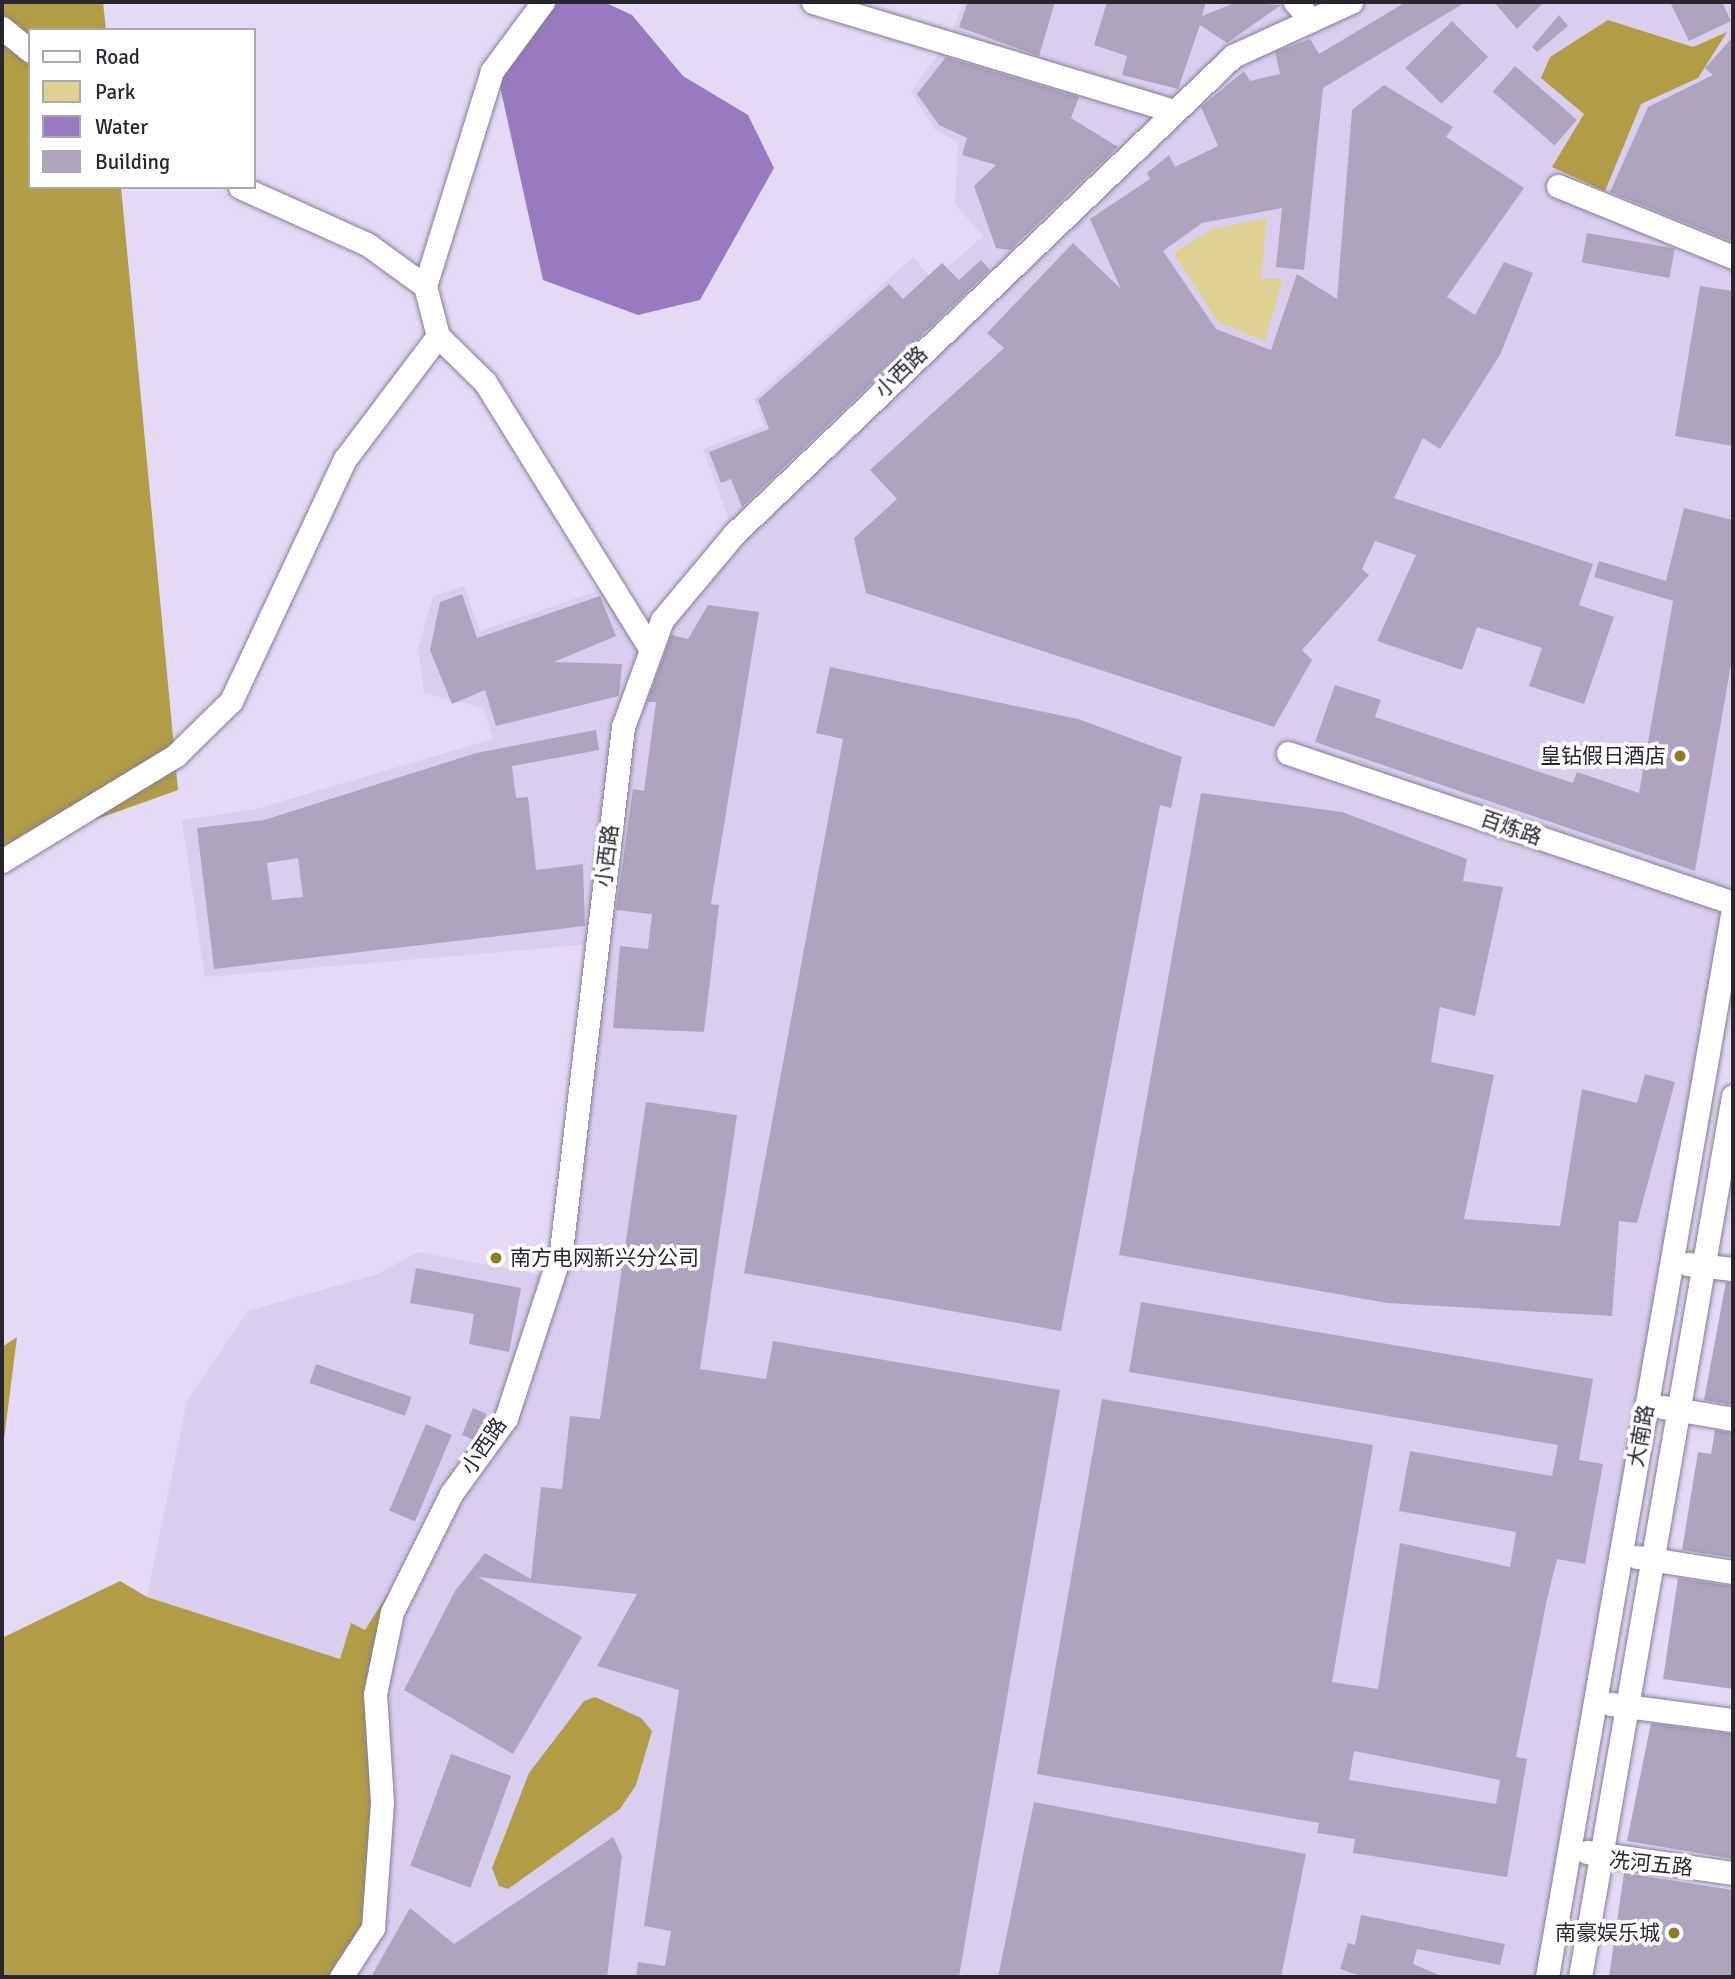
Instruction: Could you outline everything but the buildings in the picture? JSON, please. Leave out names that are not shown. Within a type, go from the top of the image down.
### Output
[{"type":"street","points":[[543,2],[492,71],[425,286],[438,336],[485,382],[651,650]]},
{"type":"street","points":[[813,2],[1173,111]]},
{"type":"street","points":[[1295,2],[1311,20]]},
{"type":"street","name":"小西路","points":[[341,1977],[373,1928],[382,1802],[375,1694],[392,1612],[451,1494],[506,1418],[561,1251],[623,727],[662,620],[734,534],[1233,56],[1351,2]]},
{"type":"street","points":[[2,28],[28,49]]},
{"type":"street","points":[[1559,186],[1733,257]]},
{"type":"street","points":[[244,189],[367,244],[425,286]]},
{"type":"street","points":[[2,861],[176,755],[231,701],[345,459],[438,336]]},
{"type":"street","name":"百炼路","points":[[1288,753],[1733,903]]},
{"type":"street","name":"大南路","points":[[1726,993],[1733,909]]},
{"type":"street","name":"大南路","points":[[1547,1977],[1720,985],[1726,993]]},
{"type":"street","name":"大南路","points":[[1580,1977],[1733,1096]]},
{"type":"street","points":[[1671,1262],[1733,1269]]},
{"type":"street","points":[[1647,1404],[1733,1419]]},
{"type":"street","points":[[1620,1554],[1733,1572]]},
{"type":"street","points":[[1594,1702],[1733,1720]]},
{"type":"street","name":"冼河五路","points":[[1572,1844],[1600,1859],[1733,1873]]},
{"type":"shaded area","points":[[2,2],[103,2],[106,28],[28,28],[28,189],[121,189],[178,790],[55,834],[2,875]]},
{"type":"shaded area","points":[[963,2],[1295,2],[1311,20],[1351,2],[1733,2],[1733,909],[1546,1977],[341,1977],[375,1694],[392,1612],[445,1503],[365,1631],[351,1623],[340,1659],[147,1597],[187,1401],[248,1311],[378,1274],[418,1252],[552,1277],[595,944],[205,977],[182,820],[256,809],[493,739],[483,708],[424,693],[418,649],[433,596],[464,586],[480,631],[603,589],[641,644],[734,534],[703,449],[764,426],[754,399],[913,257],[933,280],[983,236],[955,204],[958,142],[935,130],[911,92],[952,34]]},
{"type":"shaded area","points":[[1608,20],[1693,47],[1727,32],[1698,78],[1641,104],[1605,191],[1552,167],[1584,114],[1541,78],[1550,57]]},
{"type":"shaded area","points":[[17,1337],[2,1455],[2,1347]]},
{"type":"shaded area","points":[[451,1494],[392,1612],[375,1694],[373,1928],[341,1977],[2,1977],[2,1638],[120,1581],[147,1597],[340,1659],[351,1623],[365,1630]]},
{"type":"shaded area","points":[[595,1697],[641,1718],[652,1731],[636,1785],[620,1809],[508,1889],[499,1886],[492,1868],[529,1773],[584,1701]]},
{"type":"green space","points":[[1267,218],[1261,279],[1283,279],[1265,341],[1218,322],[1174,253],[1212,229]]},
{"type":"water","points":[[565,2],[604,2],[632,15],[683,76],[748,115],[774,168],[700,300],[638,315],[543,280],[499,82],[540,6]]},
{"type":"place","name":"皇钻假日酒店","points":[[1680,756]]},
{"type":"place","name":"南方电网新兴分公司","points":[[496,1258]]},
{"type":"place","name":"南豪娱乐城","points":[[1674,1933]]}]
